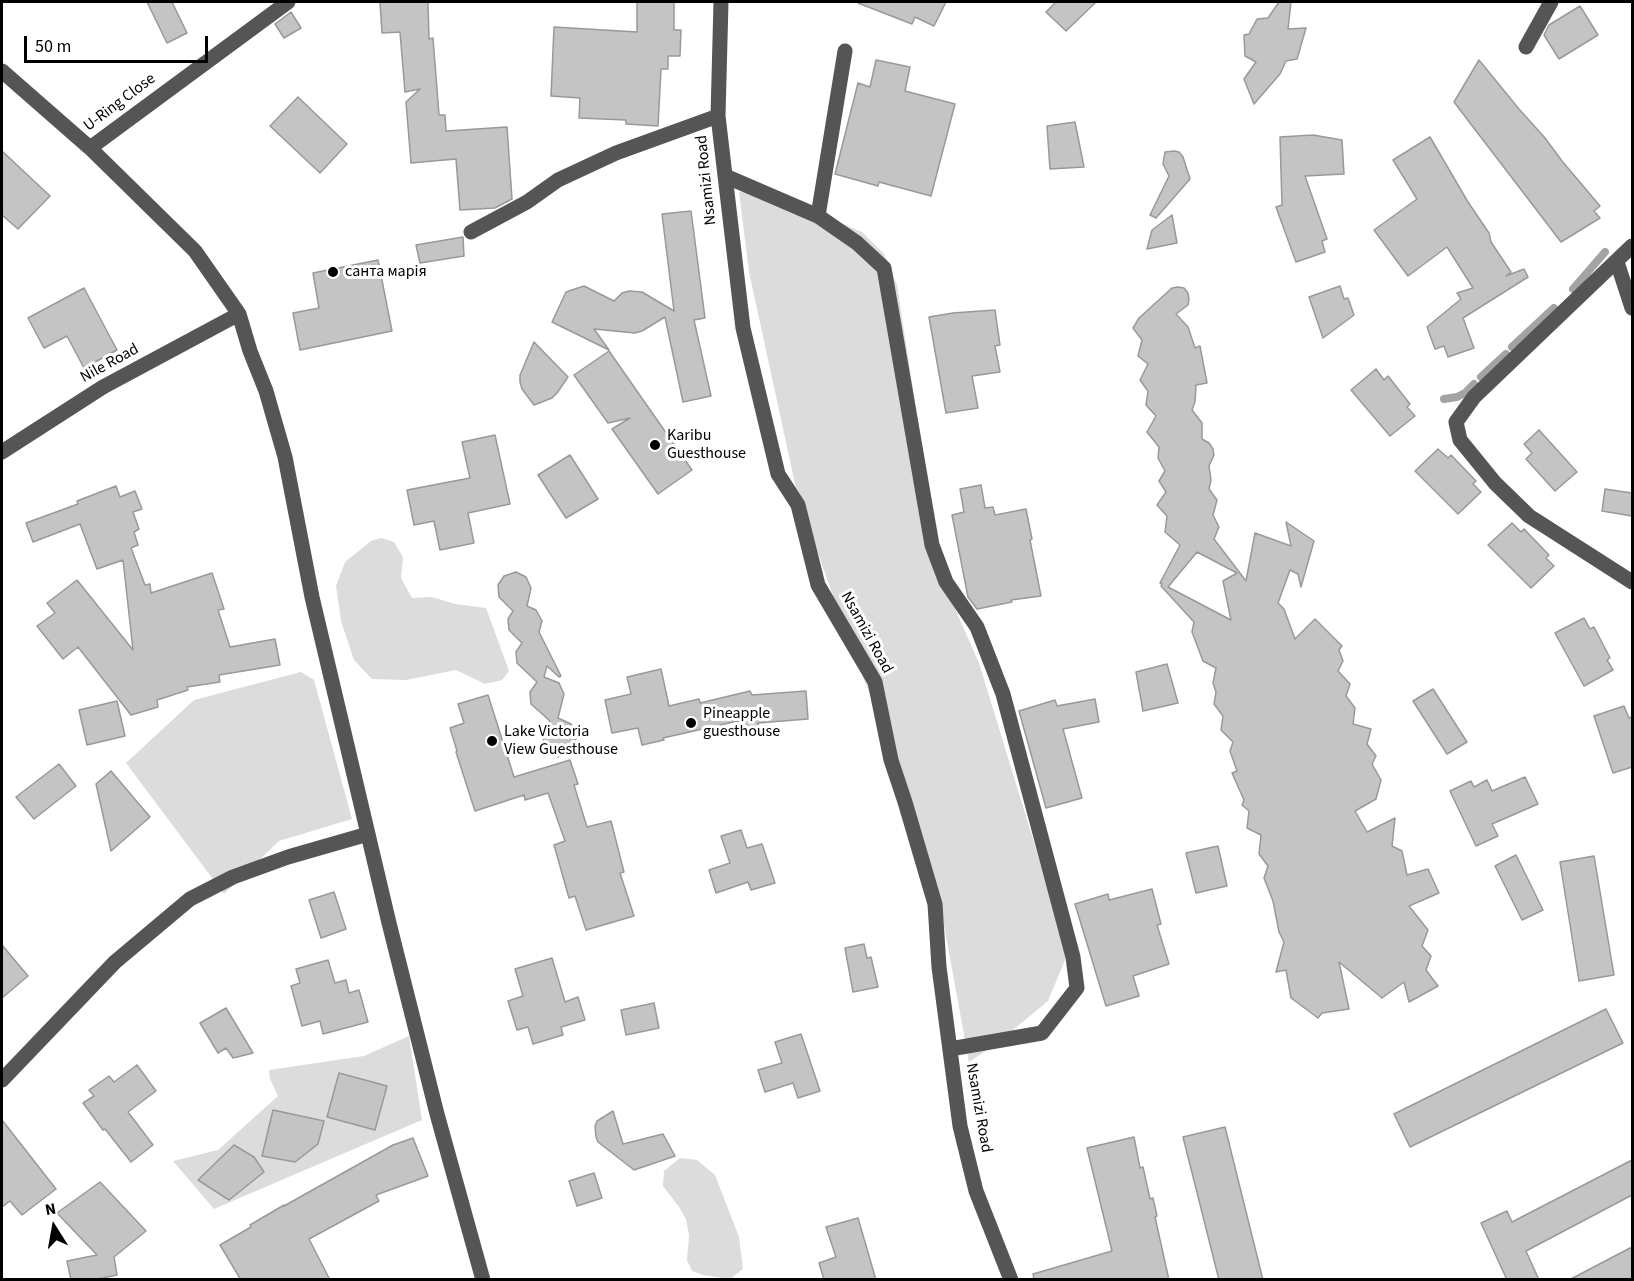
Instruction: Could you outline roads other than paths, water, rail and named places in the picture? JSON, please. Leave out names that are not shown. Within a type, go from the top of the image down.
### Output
[{"type":"street","name":"U-Ring Close","points":[[90,148],[288,2]]},
{"type":"street","name":"Nsamizi Road","points":[[721,2],[718,116],[743,328],[778,474],[798,505],[818,585],[875,682],[891,760],[935,904],[939,968],[960,1126],[976,1191],[1011,1280]]},
{"type":"street","points":[[1526,47],[1551,2]]},
{"type":"street","points":[[818,216],[845,51]]},
{"type":"street","points":[[2,71],[90,148],[195,251],[239,314],[250,351],[266,391],[285,457],[312,597],[368,834],[437,1114],[483,1280]]},
{"type":"street","points":[[471,232],[527,202],[558,180],[577,171],[616,153],[718,116]]},
{"type":"street","points":[[725,176],[818,216],[857,243],[884,268],[932,546],[946,582],[977,627],[1004,694],[1073,957],[1077,988],[1042,1033],[950,1049]]},
{"type":"street","points":[[1632,246],[1474,397],[1456,422],[1460,440],[1495,483],[1529,516],[1632,582]]},
{"type":"street","points":[[1617,262],[1632,308]]},
{"type":"street","name":"Nile Road","points":[[2,452],[104,387],[239,314]]},
{"type":"street","points":[[2,1080],[115,962],[190,899],[233,877],[288,856],[368,834]]},
{"type":"waterway","points":[[1573,289],[1605,252]]},
{"type":"waterway","points":[[1512,347],[1554,308]]},
{"type":"waterway","points":[[1481,377],[1506,354]]},
{"type":"waterway","points":[[1444,399],[1457,397],[1474,384]]},
{"type":"place","name":"санта марія","points":[[333,272]]},
{"type":"place","name":"Karibu Guesthouse","points":[[655,445]]},
{"type":"place","name":"Pineapple guesthouse","points":[[691,723]]},
{"type":"place","name":"Lake Victoria View Guesthouse","points":[[492,741]]}]
